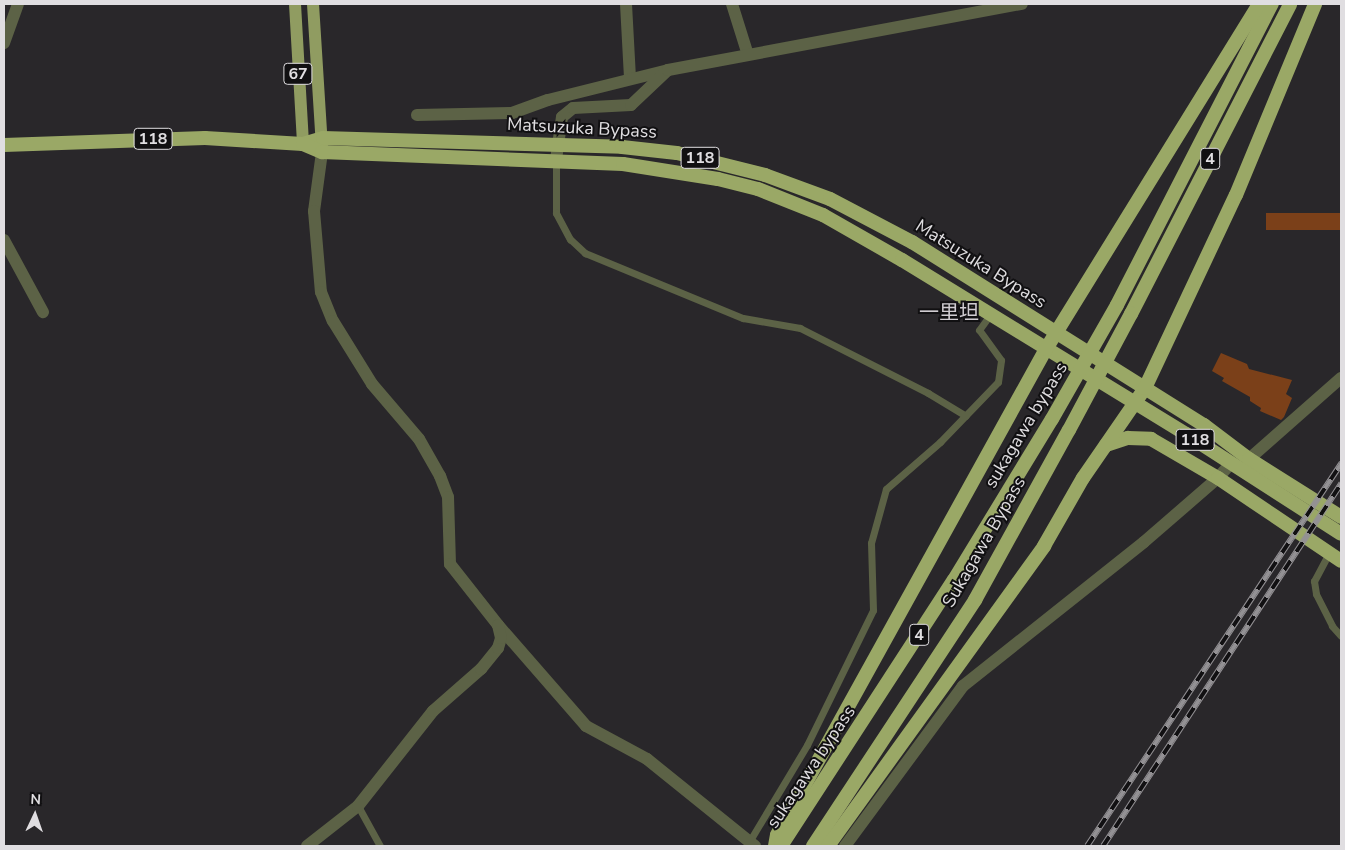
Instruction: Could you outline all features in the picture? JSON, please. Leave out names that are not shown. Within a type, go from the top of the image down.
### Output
[{"type":"highway","points":[[775,846],[777,835],[1046,349],[1259,4]]},
{"type":"highway","name":"sukagawa bypass","points":[[781,846],[954,580],[1052,419],[1117,305],[1272,4]]},
{"type":"highway","name":"Sukagawa Bypass","points":[[813,846],[975,600],[1069,430],[1290,4]]},
{"type":"highway","points":[[828,846],[1044,546],[1106,445],[1145,388],[1236,195],[1315,4]]},
{"type":"highway","name":"Matsuzuka Bypass","points":[[4,145],[205,138],[302,144],[322,152],[556,160],[623,164],[691,174],[758,188],[790,200],[869,240],[989,316],[1046,349]]},
{"type":"highway","name":"Matsuzuka Bypass","points":[[302,144],[323,138],[559,144],[677,153],[721,162],[798,186],[830,199],[912,242],[1056,333]]},
{"type":"highway","name":"118","points":[[1056,333],[1145,388],[1249,459],[1341,517]]},
{"type":"highway","name":"118","points":[[1046,349],[1231,463],[1341,534]]},
{"type":"highway","name":"118","points":[[1106,445],[1128,438],[1151,439],[1218,478],[1335,557]]},
{"type":"main road","name":"67","points":[[295,4],[302,144]]},
{"type":"main road","name":"67","points":[[313,4],[323,138],[322,152]]},
{"type":"street","points":[[4,43],[18,4]]},
{"type":"street","points":[[626,4],[630,79]]},
{"type":"street","points":[[732,4],[748,55]]},
{"type":"street","points":[[417,115],[512,113],[548,100],[668,70],[1022,4]]},
{"type":"street","points":[[556,160],[562,117],[573,108],[631,105],[642,98],[668,70]]},
{"type":"street","points":[[322,152],[314,211],[316,260],[324,302],[372,384],[419,439],[440,476],[448,497],[450,564],[498,625],[586,726],[647,759],[752,844]]},
{"type":"street","points":[[4,240],[43,312]]},
{"type":"street","points":[[1249,459],[1341,378]]},
{"type":"street","points":[[844,846],[964,686],[1144,542],[1218,478],[1231,463]]},
{"type":"street","points":[[307,846],[358,806],[432,711],[481,669],[498,648],[501,638],[498,625]]},
{"type":"street","points":[[900,748],[911,758]]},
{"type":"lane","points":[[556,160],[556,213],[570,240],[584,253],[743,318],[800,328],[928,393],[966,416]]},
{"type":"lane","points":[[752,844],[807,745],[873,610],[871,542],[886,489],[966,416],[998,382],[1001,360],[979,330],[989,316]]},
{"type":"lane","points":[[1335,557],[1314,581],[1316,594],[1332,626],[1341,636]]},
{"type":"lane","points":[[358,806],[380,846]]},
{"type":"building","points":[[1266,213],[1341,213],[1341,230],[1266,230]]},
{"type":"building","points":[[1221,353],[1247,364],[1249,369],[1292,380],[1286,394],[1292,398],[1281,420],[1260,411],[1261,408],[1250,401],[1250,397],[1222,381],[1224,378],[1212,371]]},
{"type":"railway","points":[[1087,846],[1341,463]]},
{"type":"railway","points":[[1103,846],[1341,483]]},
{"type":"district","name":"一里坦","points":[[949,312]]}]
